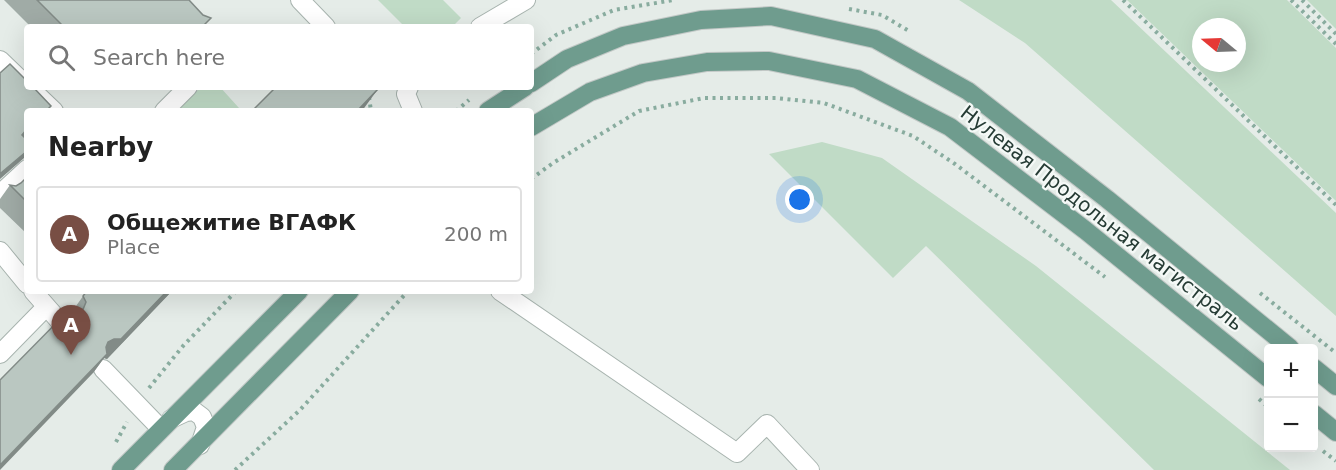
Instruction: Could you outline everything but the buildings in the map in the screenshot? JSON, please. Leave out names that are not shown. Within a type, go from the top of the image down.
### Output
[{"type":"main road","name":"Нулевая Продольная магистраль","points":[[534,81],[567,59],[623,36],[701,20],[771,16],[875,39],[968,91],[1107,199],[1285,344]]},
{"type":"main road","name":"Нулевая Продольная магистраль","points":[[534,125],[590,92],[643,73],[707,62],[769,61],[857,79],[950,127],[1085,230],[1264,374]]},
{"type":"main road","points":[[493,108],[520,90]]},
{"type":"main road","points":[[121,470],[296,294]]},
{"type":"main road","points":[[173,470],[347,294]]},
{"type":"main road","points":[[1318,371],[1336,386]]},
{"type":"main road","points":[[1318,417],[1336,432]]},
{"type":"street","points":[[300,0],[323,24]]},
{"type":"street","points":[[485,24],[526,0]]},
{"type":"street","points":[[0,60],[24,82]]},
{"type":"street","points":[[32,90],[51,108]]},
{"type":"street","points":[[167,108],[185,90]]},
{"type":"street","points":[[408,90],[406,94],[411,108]]},
{"type":"street","points":[[0,194],[24,172]]},
{"type":"street","points":[[0,251],[24,280]]},
{"type":"street","points":[[36,294],[61,323]]},
{"type":"street","points":[[504,294],[737,453],[767,424],[810,470]]},
{"type":"street","points":[[0,354],[46,306]]},
{"type":"street","points":[[103,369],[137,403],[166,424],[186,412],[194,411],[202,417],[206,426],[200,445]]},
{"type":"path","points":[[1122,0],[1336,205]]},
{"type":"path","points":[[1291,0],[1336,44]]},
{"type":"path","points":[[1302,0],[1336,34]]},
{"type":"path","points":[[459,108],[471,98]]},
{"type":"path","points":[[534,177],[639,111],[704,98],[776,98],[824,103],[913,136],[955,164],[1114,284]]},
{"type":"path","points":[[116,442],[137,403],[183,346],[233,294]]},
{"type":"path","points":[[235,470],[300,410],[405,294]]},
{"type":"path","points":[[1251,392],[1264,402]]},
{"type":"green space","points":[[378,0],[443,0],[461,18],[455,24],[402,24]]},
{"type":"green space","points":[[959,0],[1111,0],[1336,213],[1336,316],[1025,43]]},
{"type":"green space","points":[[1127,0],[1287,0],[1336,48],[1336,201],[1202,72],[1246,72],[1246,18],[1192,18],[1192,63]]},
{"type":"green space","points":[[1307,0],[1336,0],[1336,29]]},
{"type":"green space","points":[[198,90],[223,90],[239,108],[180,108]]},
{"type":"green space","points":[[822,142],[882,158],[1036,266],[1264,449],[1264,452],[1268,452],[1290,470],[1154,470],[926,246],[893,278],[769,154]]},
{"type":"place","name":"Общежитие ВГАФК","points":[[71,355]]}]
